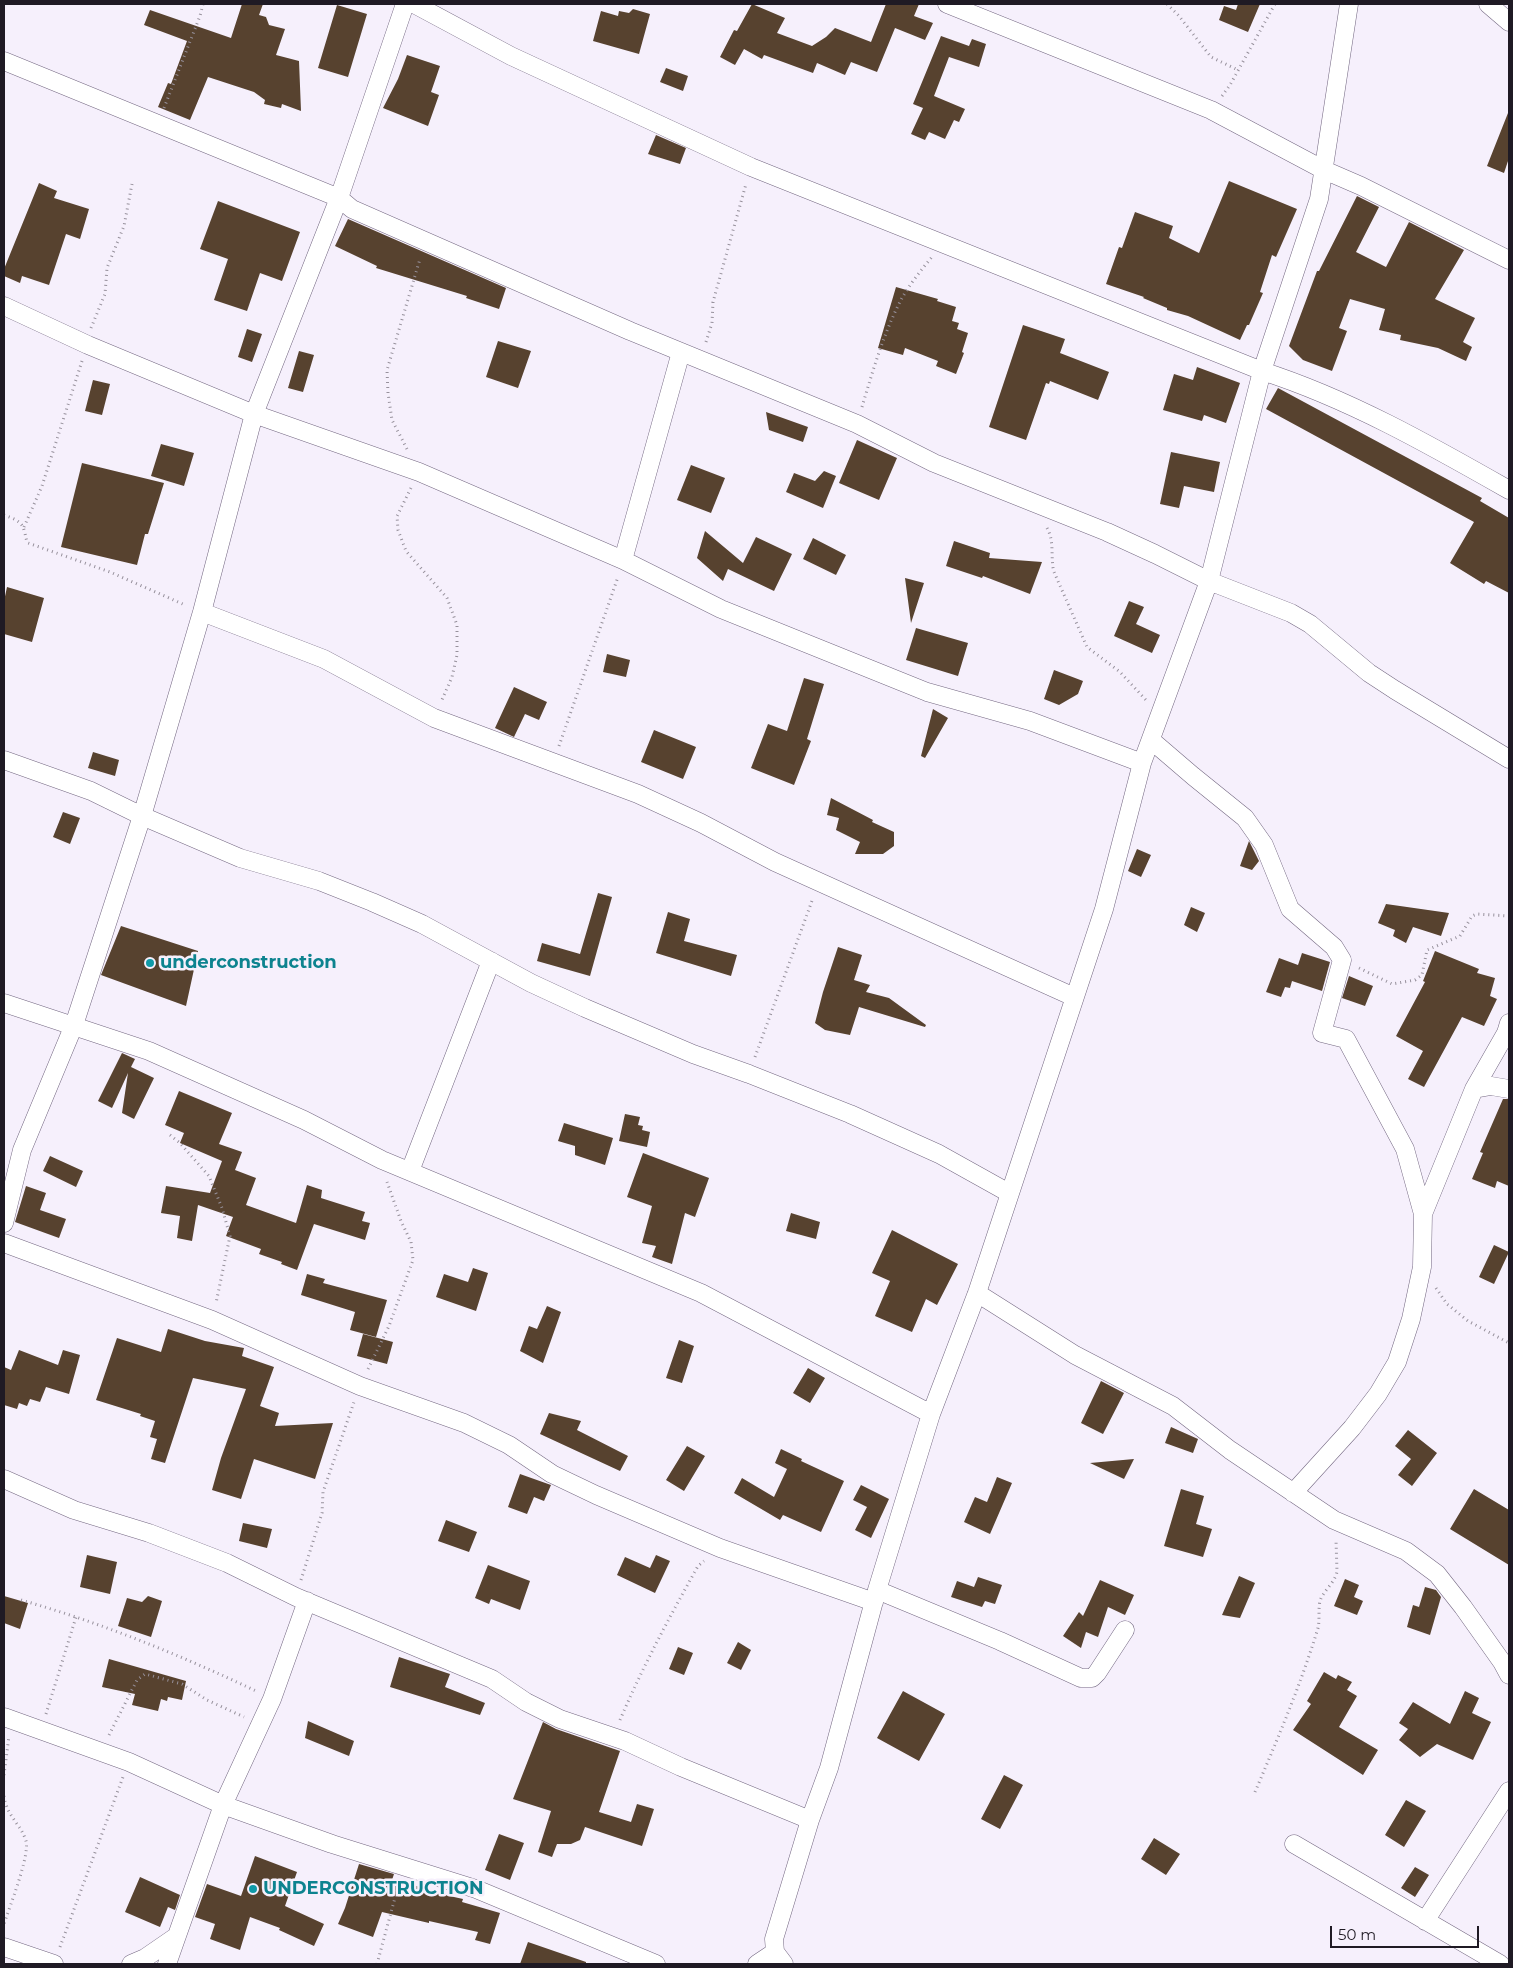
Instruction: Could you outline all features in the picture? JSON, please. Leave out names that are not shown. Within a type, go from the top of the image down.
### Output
[{"type":"street","points":[[4,1223],[22,1150],[74,1025],[142,816],[202,612],[254,414],[339,198],[404,4]]},
{"type":"street","points":[[414,4],[511,56],[751,167],[1331,396],[1446,454],[1509,490]]},
{"type":"street","points":[[947,4],[1211,110],[1324,170],[1361,186],[1509,260]]},
{"type":"street","points":[[757,1964],[779,1958],[774,1939],[810,1820],[829,1768],[875,1596],[931,1414],[977,1293],[1104,909],[1142,762],[1152,740],[1210,581],[1262,370],[1319,199],[1349,4]]},
{"type":"street","points":[[1488,4],[1509,22]]},
{"type":"street","points":[[4,61],[339,198],[352,209],[425,242],[630,331],[857,424],[934,463],[1147,550],[1210,581],[1297,617],[1310,624],[1388,686],[1509,759]]},
{"type":"street","points":[[4,306],[88,345],[254,414],[419,472],[623,560],[721,609],[926,692],[1030,721],[1142,762]]},
{"type":"street","points":[[623,560],[689,355]]},
{"type":"street","points":[[202,612],[324,659],[434,718],[638,794],[819,882],[1074,997]]},
{"type":"street","points":[[1152,740],[1245,818],[1264,844],[1290,908],[1334,947],[1342,960],[1322,1033],[1346,1039],[1405,1149],[1423,1214],[1422,1267],[1411,1319],[1397,1362],[1378,1394],[1352,1428],[1293,1493]]},
{"type":"street","points":[[4,760],[91,791],[142,816],[240,858],[319,881],[372,902],[422,924],[490,961],[585,1008],[693,1054],[850,1114],[939,1154],[1009,1193]]},
{"type":"street","points":[[410,1171],[490,961]]},
{"type":"street","points":[[4,1003],[149,1051],[304,1120],[382,1160],[702,1293],[931,1414]]},
{"type":"street","points":[[1423,1214],[1474,1089],[1506,1033],[1509,1023]]},
{"type":"street","points":[[1474,1089],[1491,1086],[1509,1090]]},
{"type":"street","points":[[4,1243],[212,1320],[360,1386],[464,1423],[509,1445],[552,1474],[720,1548],[875,1596],[1000,1641],[1081,1678],[1092,1678],[1097,1673],[1125,1630]]},
{"type":"street","points":[[977,1293],[1075,1355],[1173,1406],[1230,1450],[1334,1520],[1406,1551],[1437,1574],[1502,1662],[1509,1676]]},
{"type":"street","points":[[4,1479],[74,1510],[149,1534],[226,1562],[301,1599],[433,1652],[492,1679],[526,1702],[560,1719],[612,1737],[810,1820]]},
{"type":"street","points":[[167,1964],[224,1805],[272,1699],[301,1599]]},
{"type":"street","points":[[8,1719],[41,1729],[129,1762],[224,1805],[332,1844],[476,1889],[656,1964]]},
{"type":"street","points":[[1425,1921],[1509,1791]]},
{"type":"street","points":[[1294,1844],[1500,1964]]},
{"type":"street","points":[[131,1964],[145,1958],[177,1936]]},
{"type":"street","points":[[4,1947],[54,1964]]},
{"type":"path","points":[[158,125],[203,4]]},
{"type":"path","points":[[1167,4],[1179,16],[1211,57],[1238,70]]},
{"type":"path","points":[[1211,110],[1230,85],[1275,4]]},
{"type":"path","points":[[689,355],[707,339],[712,323],[714,302],[751,167]]},
{"type":"path","points":[[132,184],[124,226],[107,268],[105,294],[92,326],[88,345],[74,383],[63,424],[42,486],[24,527],[26,541],[110,572],[202,612]]},
{"type":"path","points":[[425,242],[387,370],[392,420],[419,472],[397,516],[398,530],[406,551],[447,598],[457,625],[457,655],[452,677],[434,718]]},
{"type":"path","points":[[857,424],[875,362],[902,298],[943,243]]},
{"type":"path","points":[[1028,501],[1051,536],[1053,541],[1051,560],[1054,572],[1087,647],[1120,672],[1160,716]]},
{"type":"path","points":[[4,515],[24,527]]},
{"type":"path","points":[[553,763],[623,560]]},
{"type":"path","points":[[749,1074],[819,882]]},
{"type":"path","points":[[1342,960],[1392,984],[1415,980],[1422,975],[1427,950],[1460,936],[1472,916],[1477,914],[1509,916]]},
{"type":"path","points":[[170,1135],[180,1143],[208,1176],[222,1208],[230,1236],[212,1320]]},
{"type":"path","points":[[301,1599],[322,1513],[323,1492],[342,1434],[360,1386],[389,1326],[414,1260],[411,1242],[388,1190],[382,1160]]},
{"type":"path","points":[[1422,1267],[1447,1304],[1468,1321],[1509,1343]]},
{"type":"path","points":[[1255,1792],[1306,1667],[1319,1625],[1321,1599],[1336,1577],[1334,1520]]},
{"type":"path","points":[[612,1737],[644,1664],[698,1566],[720,1548]]},
{"type":"path","points":[[21,1600],[83,1618],[100,1626],[158,1646],[272,1699]]},
{"type":"path","points":[[41,1729],[76,1617]]},
{"type":"path","points":[[97,1750],[115,1726],[137,1680],[145,1674],[182,1684],[208,1700],[260,1725]]},
{"type":"path","points":[[4,1775],[8,1719]]},
{"type":"path","points":[[54,1964],[104,1824],[129,1762]]},
{"type":"path","points":[[4,1796],[6,1808],[26,1842],[25,1858],[4,1924]]},
{"type":"path","points":[[377,1964],[398,1885],[406,1867]]},
{"type":"building","points":[[242,4],[263,4],[259,15],[266,17],[269,25],[285,29],[276,55],[299,61],[301,111],[282,104],[281,108],[264,104],[265,100],[254,92],[208,77],[190,120],[158,107],[168,83],[171,84],[187,41],[144,25],[150,10],[231,38]]},
{"type":"building","points":[[752,4],[785,18],[777,33],[812,46],[826,37],[835,28],[871,42],[886,4],[919,4],[914,16],[933,23],[925,40],[895,28],[877,72],[851,62],[845,75],[817,63],[813,73],[764,55],[762,59],[744,49],[735,65],[720,57],[734,30],[737,31]]},
{"type":"building","points":[[1238,4],[1260,4],[1248,32],[1219,20],[1224,6],[1236,10]]},
{"type":"building","points":[[337,5],[367,14],[348,77],[318,68]]},
{"type":"building","points":[[633,9],[650,14],[639,54],[593,41],[601,11],[618,16],[619,11],[629,13]]},
{"type":"building","points":[[941,36],[969,46],[972,39],[986,44],[979,67],[949,57],[934,96],[965,109],[959,122],[954,120],[945,139],[929,132],[925,140],[911,134],[923,108],[913,104]]},
{"type":"building","points":[[407,55],[440,66],[431,92],[439,95],[428,126],[383,108],[398,79]]},
{"type":"building","points":[[666,68],[688,76],[683,91],[660,82]]},
{"type":"building","points":[[1508,113],[1509,158],[1504,173],[1487,166]]},
{"type":"building","points":[[656,135],[686,148],[680,164],[648,154]]},
{"type":"building","points":[[1229,181],[1297,209],[1276,257],[1272,255],[1260,292],[1263,293],[1240,340],[1188,316],[1167,310],[1167,308],[1144,297],[1106,284],[1119,247],[1122,248],[1135,212],[1173,226],[1169,238],[1199,253]]},
{"type":"building","points":[[39,183],[57,191],[54,198],[89,209],[80,239],[66,234],[49,285],[22,276],[20,283],[4,276],[4,269]]},
{"type":"building","points":[[1357,196],[1379,207],[1356,252],[1386,267],[1409,222],[1464,250],[1435,299],[1475,318],[1463,342],[1472,347],[1466,361],[1438,348],[1400,340],[1401,335],[1379,330],[1385,309],[1350,299],[1339,328],[1347,331],[1332,371],[1303,360],[1289,346],[1317,271],[1319,271]]},
{"type":"building","points":[[218,201],[300,232],[282,281],[260,273],[247,311],[214,300],[228,259],[200,249]]},
{"type":"building","points":[[348,219],[506,288],[499,309],[466,298],[467,296],[376,268],[377,266],[335,246]]},
{"type":"building","points":[[896,287],[938,299],[937,301],[956,307],[952,321],[959,323],[957,329],[968,333],[962,352],[964,353],[956,374],[936,366],[938,361],[905,348],[903,355],[878,348]]},
{"type":"building","points":[[1023,325],[1065,339],[1060,353],[1109,372],[1098,400],[1050,381],[1049,384],[1046,383],[1026,440],[989,427]]},
{"type":"building","points":[[247,329],[262,334],[252,362],[238,357]]},
{"type":"building","points":[[498,341],[531,351],[518,388],[486,377]]},
{"type":"building","points":[[299,351],[314,355],[303,392],[288,388]]},
{"type":"building","points":[[1197,367],[1240,383],[1226,423],[1204,415],[1202,421],[1163,410],[1174,374],[1193,380]]},
{"type":"building","points":[[93,380],[110,384],[102,415],[85,411]]},
{"type":"building","points":[[1278,388],[1482,498],[1480,501],[1509,518],[1509,593],[1486,581],[1484,584],[1450,563],[1474,522],[1266,409]]},
{"type":"building","points":[[766,412],[808,427],[803,442],[769,430]]},
{"type":"building","points":[[857,440],[897,458],[879,500],[839,483]]},
{"type":"building","points":[[161,444],[194,453],[184,486],[151,476]]},
{"type":"building","points":[[1171,452],[1220,462],[1214,492],[1184,486],[1179,508],[1160,504]]},
{"type":"building","points":[[82,463],[164,483],[148,534],[145,534],[137,565],[61,547]]},
{"type":"building","points":[[691,465],[725,478],[711,513],[677,500]]},
{"type":"building","points":[[824,471],[836,476],[823,508],[786,492],[794,473],[815,481]]},
{"type":"building","points":[[705,531],[743,563],[756,537],[792,554],[774,591],[728,569],[723,581],[697,558]]},
{"type":"building","points":[[813,538],[846,555],[836,575],[803,559]]},
{"type":"building","points":[[954,541],[990,553],[989,558],[1042,562],[1030,594],[983,576],[982,578],[946,566]]},
{"type":"building","points":[[905,578],[924,583],[911,623]]},
{"type":"building","points":[[7,587],[44,598],[32,642],[4,634],[4,601]]},
{"type":"building","points":[[1129,601],[1144,607],[1136,624],[1160,635],[1152,653],[1114,636]]},
{"type":"building","points":[[916,628],[968,643],[958,676],[906,660]]},
{"type":"building","points":[[607,654],[630,660],[626,677],[603,672]]},
{"type":"building","points":[[1054,670],[1083,681],[1078,694],[1059,705],[1044,699]]},
{"type":"building","points":[[804,678],[824,684],[807,739],[811,741],[794,785],[751,768],[768,724],[787,731]]},
{"type":"building","points":[[514,687],[547,702],[539,720],[525,714],[514,737],[495,728]]},
{"type":"building","points":[[933,709],[948,718],[925,758],[921,756]]},
{"type":"building","points":[[654,730],[696,747],[683,779],[641,762]]},
{"type":"building","points":[[93,752],[119,760],[115,776],[88,768]]},
{"type":"building","points":[[831,798],[873,820],[872,822],[894,832],[894,846],[883,854],[855,854],[860,842],[836,830],[839,818],[827,815]]},
{"type":"building","points":[[63,812],[80,818],[70,844],[53,837]]},
{"type":"building","points":[[1249,841],[1259,861],[1252,870],[1240,866]]},
{"type":"building","points":[[1137,849],[1151,855],[1141,877],[1128,871]]},
{"type":"building","points":[[598,893],[612,897],[590,976],[537,961],[542,943],[580,954]]},
{"type":"building","points":[[1386,904],[1449,913],[1441,936],[1413,927],[1406,943],[1393,936],[1395,930],[1378,923]]},
{"type":"building","points":[[1191,907],[1205,913],[1197,932],[1184,925]]},
{"type":"building","points":[[668,912],[690,919],[684,941],[737,955],[731,976],[656,953]]},
{"type":"building","name":"underconstruction","points":[[121,926],[198,951],[186,1006],[101,975]]},
{"type":"building","points":[[838,947],[862,955],[854,980],[870,985],[866,992],[889,998],[926,1025],[925,1027],[859,1007],[850,1035],[825,1030],[815,1023]]},
{"type":"building","points":[[1435,951],[1479,969],[1477,973],[1495,978],[1490,996],[1497,999],[1484,1026],[1462,1017],[1424,1087],[1408,1079],[1423,1051],[1396,1036],[1425,982],[1423,981]]},
{"type":"building","points":[[1302,953],[1330,962],[1322,991],[1292,981],[1290,988],[1285,987],[1281,997],[1266,992],[1279,958],[1298,965]]},
{"type":"building","points":[[1349,976],[1373,986],[1365,1006],[1342,998]]},
{"type":"building","points":[[122,1053],[135,1059],[131,1067],[154,1078],[134,1119],[122,1113],[128,1073],[112,1108],[98,1101]]},
{"type":"building","points":[[179,1091],[232,1113],[219,1144],[242,1152],[235,1170],[256,1178],[246,1205],[296,1223],[307,1185],[322,1190],[321,1198],[365,1212],[362,1221],[370,1223],[365,1240],[314,1224],[297,1270],[281,1264],[282,1262],[259,1254],[261,1249],[226,1236],[233,1217],[198,1205],[192,1241],[177,1238],[180,1216],[161,1213],[166,1186],[210,1193],[222,1161],[180,1143],[184,1133],[165,1125]]},
{"type":"building","points":[[1503,1099],[1509,1099],[1509,1186],[1497,1181],[1495,1188],[1472,1179],[1483,1153],[1480,1152]]},
{"type":"building","points":[[625,1114],[640,1117],[638,1125],[643,1126],[642,1130],[650,1132],[647,1147],[619,1141]]},
{"type":"building","points":[[564,1123],[613,1138],[605,1165],[575,1155],[575,1146],[558,1141]]},
{"type":"building","points":[[643,1153],[709,1178],[695,1217],[685,1213],[672,1264],[652,1257],[656,1246],[642,1243],[652,1206],[627,1197]]},
{"type":"building","points":[[50,1156],[83,1171],[76,1187],[43,1171]]},
{"type":"building","points":[[26,1186],[46,1193],[40,1210],[66,1219],[59,1238],[15,1222]]},
{"type":"building","points":[[791,1213],[820,1222],[816,1239],[786,1231]]},
{"type":"building","points":[[892,1230],[958,1264],[937,1305],[926,1299],[912,1332],[875,1316],[890,1281],[872,1273]]},
{"type":"building","points":[[1494,1245],[1509,1252],[1494,1284],[1479,1277]]},
{"type":"building","points":[[473,1268],[488,1273],[476,1311],[436,1297],[444,1274],[468,1282]]},
{"type":"building","points":[[307,1274],[325,1279],[323,1283],[387,1300],[376,1337],[350,1330],[355,1312],[301,1295]]},
{"type":"building","points":[[547,1306],[561,1312],[543,1363],[520,1351],[529,1326],[537,1329]]},
{"type":"building","points":[[168,1329],[205,1341],[244,1348],[242,1356],[274,1367],[260,1406],[279,1413],[275,1426],[333,1423],[315,1479],[254,1459],[241,1499],[212,1490],[221,1458],[246,1389],[193,1378],[165,1463],[151,1459],[157,1439],[150,1437],[155,1421],[140,1416],[141,1414],[96,1400],[117,1338],[161,1352]]},
{"type":"building","points":[[363,1334],[393,1342],[387,1364],[357,1356]]},
{"type":"building","points":[[679,1340],[694,1346],[682,1383],[666,1378]]},
{"type":"building","points":[[19,1350],[58,1365],[63,1350],[80,1355],[69,1394],[46,1387],[40,1402],[30,1399],[27,1406],[19,1403],[17,1409],[4,1405],[4,1367],[11,1370]]},
{"type":"building","points":[[808,1368],[825,1378],[810,1403],[793,1393]]},
{"type":"building","points":[[1101,1381],[1124,1393],[1103,1434],[1081,1423]]},
{"type":"building","points":[[549,1413],[581,1421],[577,1430],[628,1456],[620,1471],[540,1434]]},
{"type":"building","points":[[1171,1427],[1198,1439],[1193,1453],[1165,1443]]},
{"type":"building","points":[[1408,1430],[1437,1453],[1412,1486],[1398,1475],[1411,1459],[1395,1446]]},
{"type":"building","points":[[687,1446],[705,1456],[684,1491],[666,1480]]},
{"type":"building","points":[[781,1449],[802,1459],[801,1461],[844,1481],[821,1532],[783,1515],[780,1520],[734,1493],[742,1478],[774,1497],[787,1469],[775,1463]]},
{"type":"building","points":[[1134,1459],[1124,1479],[1090,1463]]},
{"type":"building","points":[[520,1474],[551,1485],[544,1501],[534,1497],[527,1514],[508,1507]]},
{"type":"building","points":[[997,1477],[1012,1483],[990,1534],[964,1522],[975,1497],[987,1502]]},
{"type":"building","points":[[861,1485],[889,1499],[871,1538],[855,1530],[867,1507],[853,1500]]},
{"type":"building","points":[[1181,1489],[1204,1496],[1196,1524],[1212,1529],[1203,1557],[1164,1546]]},
{"type":"building","points":[[1474,1489],[1509,1510],[1509,1565],[1450,1529]]},
{"type":"building","points":[[446,1520],[477,1532],[469,1552],[438,1541]]},
{"type":"building","points":[[243,1523],[272,1529],[267,1548],[239,1541]]},
{"type":"building","points":[[87,1555],[117,1562],[110,1594],[80,1587]]},
{"type":"building","points":[[656,1555],[670,1561],[655,1593],[617,1575],[625,1557],[650,1568]]},
{"type":"building","points":[[488,1565],[530,1581],[520,1610],[491,1599],[489,1604],[475,1598]]},
{"type":"building","points":[[1239,1576],[1255,1583],[1240,1618],[1222,1615]]},
{"type":"building","points":[[978,1577],[1002,1585],[995,1604],[985,1601],[982,1607],[951,1597],[957,1581],[974,1587]]},
{"type":"building","points":[[1345,1579],[1359,1585],[1354,1597],[1363,1601],[1357,1615],[1334,1606]]},
{"type":"building","points":[[1100,1580],[1134,1595],[1125,1615],[1108,1607],[1098,1637],[1086,1632],[1081,1648],[1063,1636],[1079,1612],[1083,1616]]},
{"type":"building","points":[[1425,1587],[1436,1590],[1441,1597],[1430,1635],[1407,1627],[1413,1605],[1419,1607]]},
{"type":"building","points":[[4,1596],[28,1603],[20,1629],[4,1623]]},
{"type":"building","points":[[148,1596],[162,1601],[151,1637],[118,1626],[127,1598],[142,1602]]},
{"type":"building","points":[[738,1642],[751,1650],[741,1670],[727,1663]]},
{"type":"building","points":[[678,1647],[693,1653],[684,1675],[669,1669]]},
{"type":"building","points":[[399,1657],[450,1674],[445,1687],[485,1703],[480,1715],[390,1687]]},
{"type":"building","points":[[109,1659],[186,1681],[182,1700],[168,1697],[167,1701],[161,1699],[158,1711],[132,1705],[135,1694],[102,1687]]},
{"type":"building","points":[[1324,1672],[1336,1679],[1338,1675],[1352,1682],[1347,1690],[1357,1696],[1339,1727],[1378,1750],[1363,1775],[1293,1730],[1311,1704],[1307,1701]]},
{"type":"building","points":[[903,1691],[945,1714],[919,1761],[877,1738]]},
{"type":"building","points":[[1465,1691],[1479,1698],[1472,1713],[1491,1722],[1473,1760],[1437,1744],[1420,1757],[1399,1740],[1408,1729],[1399,1723],[1413,1702],[1450,1724]]},
{"type":"building","points":[[308,1721],[354,1741],[349,1756],[305,1738]]},
{"type":"building","points":[[543,1722],[556,1729],[620,1751],[599,1812],[631,1822],[637,1804],[654,1809],[642,1846],[585,1827],[580,1840],[571,1844],[557,1844],[552,1857],[538,1852],[551,1811],[513,1799]]},
{"type":"building","points":[[1004,1775],[1023,1785],[1000,1829],[981,1819]]},
{"type":"building","points":[[1406,1800],[1426,1811],[1404,1847],[1385,1835]]},
{"type":"building","points":[[499,1834],[524,1843],[510,1880],[485,1870]]},
{"type":"building","points":[[1154,1838],[1180,1854],[1166,1875],[1141,1859]]},
{"type":"building","points":[[255,1856],[297,1872],[285,1906],[324,1924],[314,1946],[279,1930],[280,1928],[250,1917],[240,1950],[210,1939],[215,1924],[195,1917],[207,1884],[241,1896]]},
{"type":"building","points":[[359,1864],[394,1874],[392,1880],[437,1891],[436,1893],[463,1899],[462,1902],[500,1913],[490,1944],[475,1940],[478,1932],[382,1912],[373,1937],[338,1924]]},
{"type":"building","points":[[1415,1867],[1429,1875],[1415,1897],[1401,1888]]},
{"type":"building","points":[[140,1877],[180,1895],[175,1910],[168,1907],[160,1927],[125,1912]]},
{"type":"building","points":[[528,1942],[586,1962],[586,1964],[520,1964]]},
{"type":"place","name":"underconstruction","points":[[150,963]]},
{"type":"place","name":"UNDERCONSTRUCTION","points":[[253,1889]]}]
